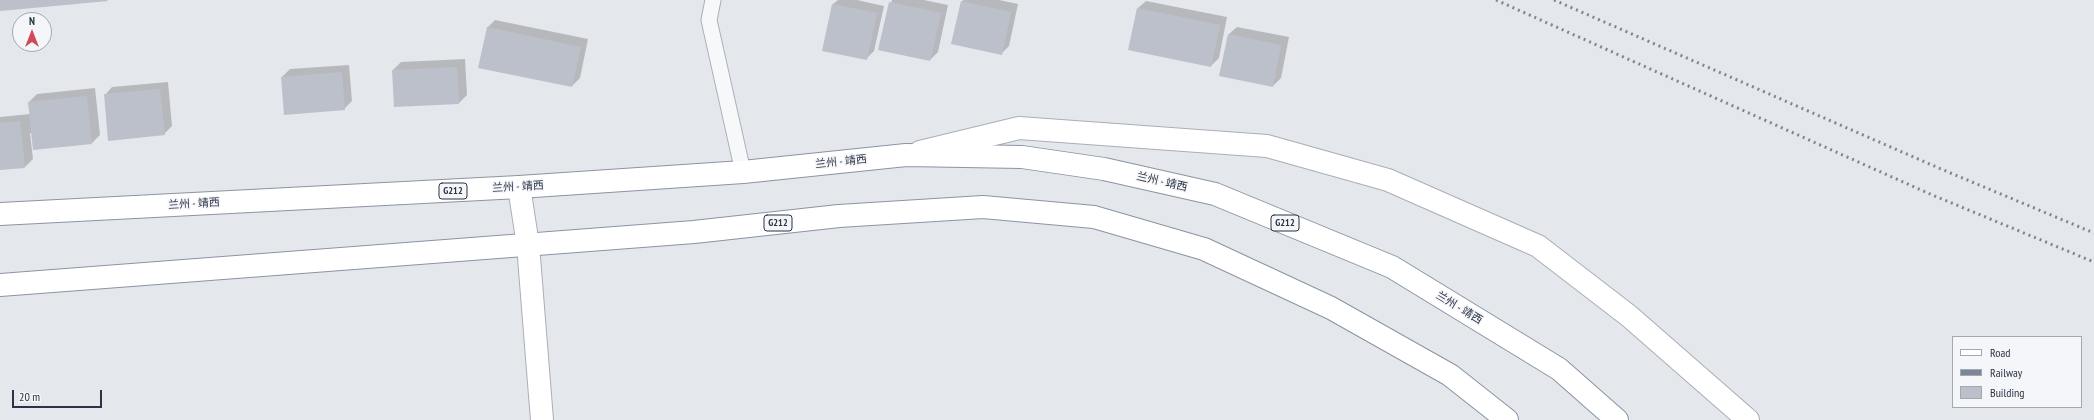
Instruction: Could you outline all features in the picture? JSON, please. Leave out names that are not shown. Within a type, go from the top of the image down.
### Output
[{"type":"main road","points":[[906,155],[1019,128],[1267,146],[1388,180],[1538,246],[1629,316],[1748,420]]},
{"type":"main road","name":"兰州 - 靖西","points":[[0,214],[519,187],[743,172],[906,155],[1022,157],[1104,169],[1215,194],[1392,267],[1559,369],[1617,420]]},
{"type":"main road","points":[[519,187],[528,245],[541,414]]},
{"type":"main road","name":"G212","points":[[0,284],[694,232],[839,216],[983,207],[1094,217],[1204,249],[1331,308],[1450,375],[1507,420]]},
{"type":"lane","points":[[713,0],[709,20],[743,172]]},
{"type":"building","points":[[0,0],[107,0],[108,1],[0,11]]},
{"type":"building","points":[[961,1],[1011,12],[1002,55],[951,44]]},
{"type":"building","points":[[889,2],[941,13],[930,61],[878,50]]},
{"type":"building","points":[[832,4],[877,13],[867,60],[822,51]]},
{"type":"building","points":[[1137,8],[1220,25],[1211,67],[1128,50]]},
{"type":"building","points":[[487,27],[581,47],[572,87],[478,68]]},
{"type":"building","points":[[1228,34],[1281,45],[1273,87],[1219,76]]},
{"type":"building","points":[[457,67],[459,104],[394,107],[392,70]]},
{"type":"building","points":[[342,72],[345,110],[284,115],[281,77]]},
{"type":"building","points":[[160,89],[165,135],[108,141],[104,94]]},
{"type":"building","points":[[87,96],[92,144],[33,150],[28,102]]},
{"type":"building","points":[[20,121],[25,168],[0,170],[0,123]]},
{"type":"railway","points":[[1496,0],[1930,194],[2094,262]]},
{"type":"railway","points":[[1554,0],[1941,169],[2094,233]]}]
